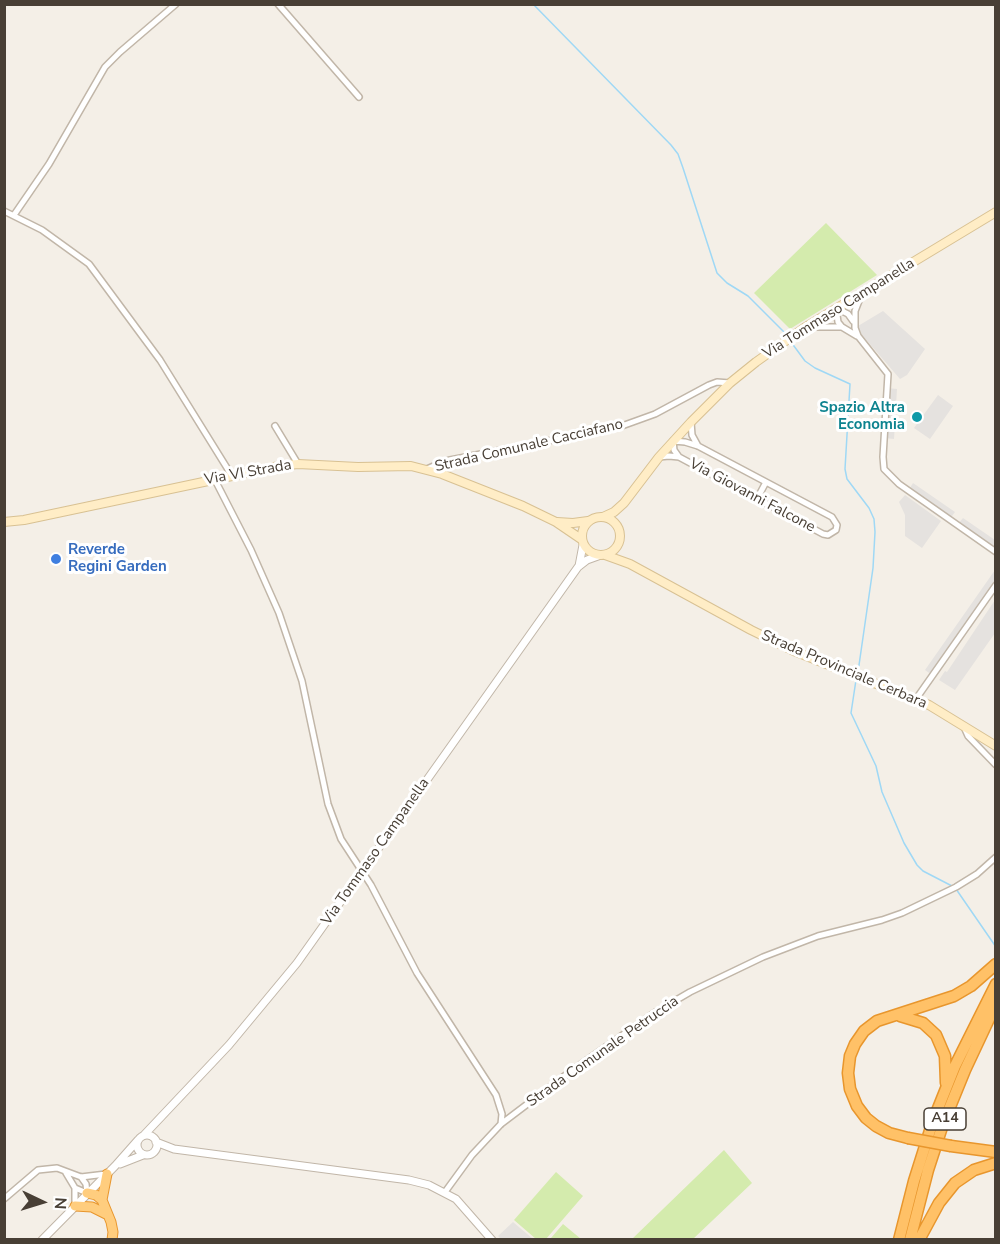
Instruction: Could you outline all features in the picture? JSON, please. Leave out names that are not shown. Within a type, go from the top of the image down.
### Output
[{"type":"highway","name":"A14","points":[[996,964],[958,993],[941,1001],[877,1021],[860,1036],[851,1054],[849,1081],[854,1100],[866,1118],[884,1130],[908,1138],[996,1152]]},
{"type":"highway","name":"A14","points":[[899,1239],[920,1159],[946,1087],[996,984]]},
{"type":"highway","name":"A14","points":[[910,1239],[925,1179],[943,1124],[996,1004]]},
{"type":"highway","name":"A14","points":[[896,1015],[923,1023],[936,1035],[945,1056],[946,1087]]},
{"type":"highway","points":[[919,1239],[939,1203],[955,1183],[974,1170],[996,1163]]},
{"type":"highway","points":[[107,1174],[102,1200],[111,1222],[112,1239]]},
{"type":"highway","points":[[87,1193],[96,1195],[102,1200]]},
{"type":"highway","points":[[87,1193],[93,1207]]},
{"type":"highway","points":[[75,1206],[93,1207],[106,1214]]},
{"type":"main road","name":"Via Tommaso Campanella","points":[[603,517],[614,512],[624,503],[673,441],[730,383],[804,328],[996,212]]},
{"type":"main road","name":"Via VI Strada","points":[[4,522],[24,520],[279,466],[298,464],[358,467],[411,466],[427,469],[523,506],[556,522],[582,542]]},
{"type":"main road","name":"Via Tommaso Campanella","points":[[619,529],[624,503]]},
{"type":"main road","points":[[582,542],[582,529],[588,521],[595,517],[612,520],[619,529],[623,554],[630,564]]},
{"type":"main road","name":"Via VI Strada","points":[[556,522],[573,524],[588,521]]},
{"type":"main road","points":[[602,555],[612,552],[620,541]]},
{"type":"main road","name":"Strada Provinciale Cerbara","points":[[582,542],[589,552],[630,564],[772,641],[916,699],[963,724],[996,746]]},
{"type":"street","points":[[14,215],[65,136],[105,67],[176,4]]},
{"type":"street","points":[[278,4],[359,97]]},
{"type":"street","points":[[4,211],[42,230],[89,264],[160,360],[232,476]]},
{"type":"street","points":[[854,321],[858,302],[863,292]]},
{"type":"street","points":[[836,308],[848,314],[854,321],[858,336]]},
{"type":"street","points":[[836,308],[837,322],[858,336],[888,374],[884,469],[898,484],[996,552]]},
{"type":"street","points":[[804,328],[842,327]]},
{"type":"street","name":"Strada Comunale Cacciafano","points":[[427,469],[445,461],[619,427],[655,414],[709,385],[717,382],[730,383]]},
{"type":"street","name":"Via Giovanni Falcone","points":[[691,422],[692,435],[698,446]]},
{"type":"street","points":[[275,426],[298,464]]},
{"type":"street","name":"Via Giovanni Falcone","points":[[659,457],[679,458],[823,534],[833,534],[836,530],[837,525],[832,517],[698,446],[673,441],[674,450],[679,458]]},
{"type":"street","points":[[215,480],[251,550],[279,613],[302,681],[328,804],[341,839],[371,885],[417,973],[496,1095],[502,1114],[501,1124]]},
{"type":"street","points":[[757,499],[766,482]]},
{"type":"street","name":"Via Tommaso Campanella","points":[[578,567],[582,542]]},
{"type":"street","name":"Via Tommaso Campanella","points":[[42,1239],[156,1123],[267,1001],[363,873],[578,567],[587,560],[602,555]]},
{"type":"street","points":[[916,699],[996,585]]},
{"type":"street","points":[[963,724],[968,736],[996,765]]},
{"type":"street","name":"Strada Comunale Petruccia","points":[[445,1192],[472,1155],[501,1124],[654,1013],[763,957],[818,936],[882,920],[954,888],[977,874],[996,857]]},
{"type":"street","points":[[153,1154],[156,1150],[154,1139],[156,1123]]},
{"type":"street","points":[[143,1155],[137,1149],[141,1138],[154,1139],[174,1149],[409,1180],[445,1192],[465,1208],[492,1239]]},
{"type":"street","points":[[153,1154],[174,1149]]},
{"type":"street","name":"Via Tommaso Campanella","points":[[115,1166],[130,1159],[153,1154]]},
{"type":"street","points":[[4,1199],[29,1175],[38,1170],[57,1168],[81,1177],[107,1174]]},
{"type":"street","points":[[66,1173],[75,1188],[75,1206]]},
{"type":"street","points":[[75,1188],[87,1193],[86,1184],[81,1177]]},
{"type":"green space","points":[[826,223],[877,275],[790,329],[754,293]]},
{"type":"green space","points":[[724,1150],[752,1183],[693,1239],[632,1239]]},
{"type":"green space","points":[[556,1172],[583,1196],[546,1239],[536,1239],[514,1220]]},
{"type":"green space","points":[[563,1224],[581,1239],[552,1239]]},
{"type":"shaded area","points":[[883,311],[925,349],[907,375],[900,379],[862,335],[858,326]]},
{"type":"shaded area","points":[[887,388],[897,389],[894,439],[884,438]]},
{"type":"shaded area","points":[[938,395],[953,406],[930,439],[914,428]]},
{"type":"shaded area","points":[[913,483],[955,512],[949,520],[908,491]]},
{"type":"shaded area","points":[[905,495],[941,521],[922,548],[905,536],[905,515],[899,502]]},
{"type":"shaded area","points":[[963,518],[995,540],[995,552],[957,525]]},
{"type":"shaded area","points":[[995,570],[995,585],[932,675],[925,670]]},
{"type":"shaded area","points":[[995,600],[995,633],[955,690],[939,680],[945,671],[947,672]]},
{"type":"shaded area","points":[[513,1222],[533,1239],[501,1239],[498,1236]]},
{"type":"waterway","points":[[533,4],[678,154],[717,273],[727,283],[748,296],[787,335]]},
{"type":"waterway","points":[[791,342],[805,361],[850,384],[845,469],[847,479],[869,508],[874,519],[875,532],[873,568],[858,672]]},
{"type":"waterway","points":[[856,680],[851,713],[876,766],[882,792],[904,843],[923,871],[952,886]]},
{"type":"waterway","points":[[956,889],[996,947]]},
{"type":"place","name":"Spazio Altra Economia","points":[[917,417]]},
{"type":"place","name":"Reverde Regini Garden","points":[[56,559]]}]
